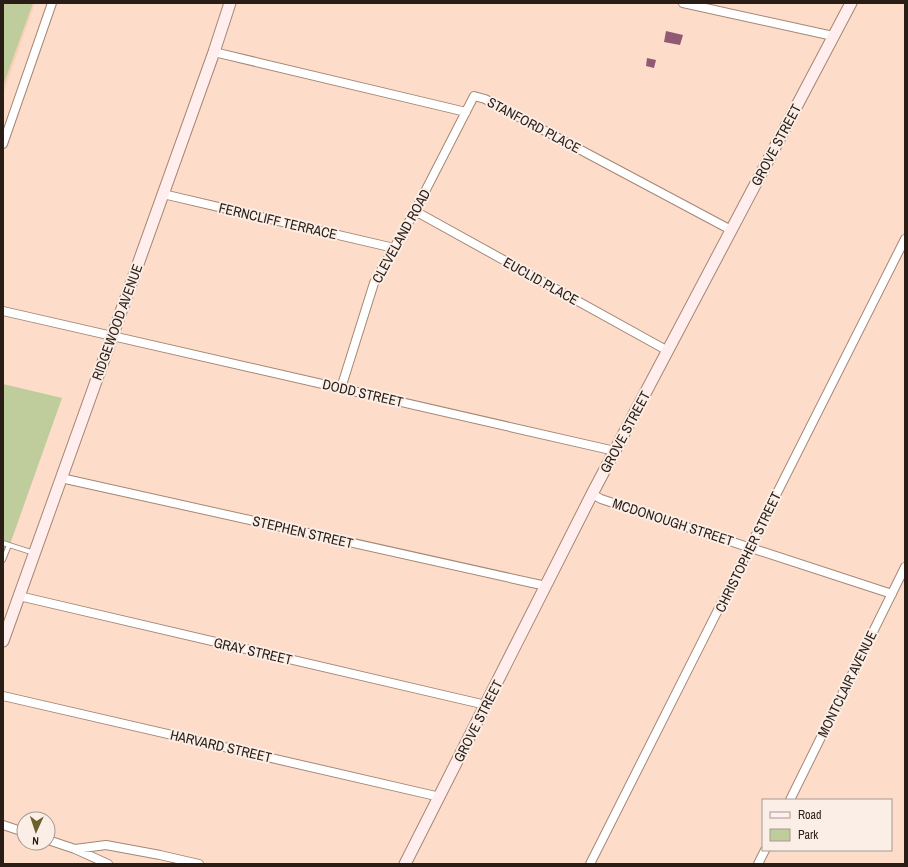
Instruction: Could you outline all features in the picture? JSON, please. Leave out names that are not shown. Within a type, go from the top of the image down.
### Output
[{"type":"main road","name":"RIDGEWOOD AVENUE","points":[[4,635],[214,52],[230,3]]},
{"type":"main road","name":"GROVE STREET","points":[[405,864],[592,494],[851,3]]},
{"type":"street","points":[[3,144],[52,3]]},
{"type":"street","points":[[683,3],[833,36]]},
{"type":"street","name":"STANFORD PLACE","points":[[214,52],[466,112],[474,96],[485,99],[731,230]]},
{"type":"street","name":"CLEVELAND ROAD","points":[[341,388],[374,282],[415,212],[466,112]]},
{"type":"street","name":"FERNCLIFF TERRACE","points":[[163,194],[394,248]]},
{"type":"street","name":"EUCLID PLACE","points":[[415,212],[668,351]]},
{"type":"street","name":"CHRISTOPHER STREET","points":[[590,864],[905,239]]},
{"type":"street","name":"DODD STREET","points":[[3,310],[615,451]]},
{"type":"street","name":"STEPHEN STREET","points":[[61,478],[546,586]]},
{"type":"street","name":"MCDONOUGH STREET","points":[[592,494],[602,499],[892,594]]},
{"type":"street","name":"MONTCLAIR AVENUE","points":[[790,799],[905,567]]},
{"type":"street","name":"GRAY STREET","points":[[19,596],[486,705]]},
{"type":"street","name":"HARVARD STREET","points":[[3,696],[440,797]]},
{"type":"street","points":[[3,826],[16,830]]},
{"type":"street","points":[[56,842],[75,848],[108,864]]},
{"type":"street","points":[[75,848],[106,845],[160,854],[199,864]]},
{"type":"street","points":[[758,864],[764,851]]},
{"type":"lane","points":[[3,543],[34,554]]},
{"type":"lane","points":[[3,560],[9,545]]},
{"type":"shaded area","points":[[3,3],[35,3],[3,94]]},
{"type":"green space","points":[[3,3],[33,3],[3,86]]},
{"type":"green space","points":[[3,384],[62,398],[3,564]]},
{"type":"building","points":[[666,31],[683,35],[680,45],[664,42]]},
{"type":"building","points":[[647,58],[656,60],[654,68],[646,66]]}]
